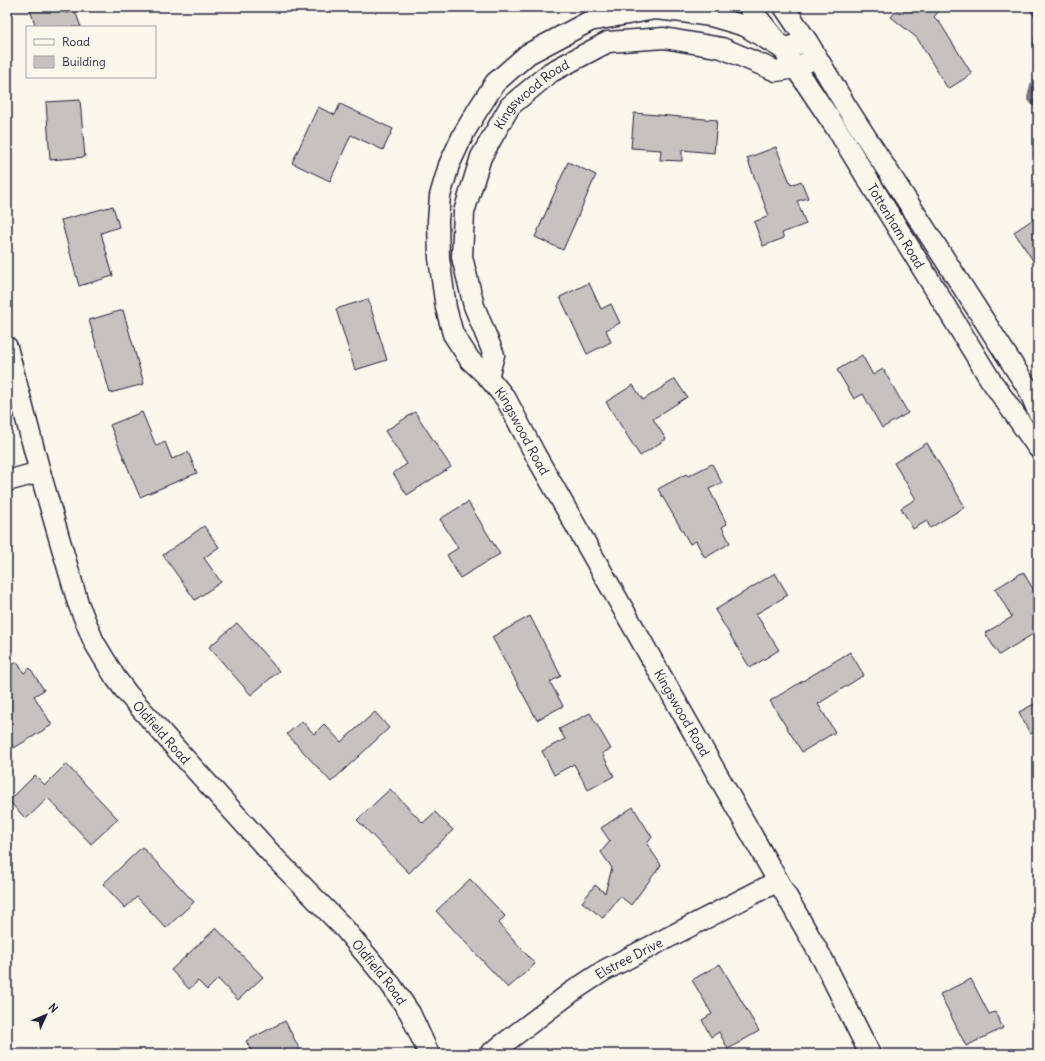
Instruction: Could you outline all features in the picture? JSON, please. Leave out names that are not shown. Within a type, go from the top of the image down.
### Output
[{"type":"street","name":"Tottenham Road","points":[[749,7],[783,49],[840,134],[990,379],[1038,448]]},
{"type":"street","name":"Tottenham Road","points":[[784,7],[1028,390],[1038,412]]},
{"type":"street","name":"Kingswood Road","points":[[783,49],[745,26],[711,16],[655,9],[590,20],[528,54],[495,83],[464,133],[449,165],[440,196],[438,222],[439,258],[446,308],[453,334],[470,360],[488,377],[506,399],[536,456],[823,960],[870,1054]]},
{"type":"street","name":"Kingswood Road","points":[[488,377],[494,355],[474,306],[462,257],[464,212],[481,157],[510,106],[551,72],[608,42],[664,38],[722,48],[776,71],[796,68],[812,49]]},
{"type":"street","points":[[783,49],[812,49]]},
{"type":"street","name":"Oldfield Road","points":[[7,347],[40,472],[78,603],[94,642],[115,677],[127,693],[255,836],[344,928],[399,996],[410,1013],[429,1054]]},
{"type":"street","points":[[7,481],[40,472]]},
{"type":"street","name":"Elstree Drive","points":[[490,1054],[573,991],[605,970],[778,881]]},
{"type":"building","points":[[29,7],[64,7],[66,13],[75,11],[81,26],[36,26]]},
{"type":"building","points":[[900,7],[942,7],[934,17],[940,23],[972,74],[948,89],[917,38],[891,17]]},
{"type":"building","points":[[80,100],[85,157],[50,160],[46,102]]},
{"type":"building","points":[[340,104],[393,129],[383,150],[351,135],[330,181],[292,163],[318,107],[335,115]]},
{"type":"building","points":[[634,113],[717,120],[714,153],[682,150],[682,161],[660,160],[661,150],[631,148]]},
{"type":"building","points":[[776,147],[791,185],[801,181],[808,198],[797,201],[806,224],[782,233],[784,238],[763,246],[754,222],[769,216],[747,158]]},
{"type":"building","points":[[568,162],[596,175],[563,250],[535,237]]},
{"type":"building","points":[[113,206],[119,227],[101,233],[113,276],[79,286],[61,220]]},
{"type":"building","points":[[1038,216],[1038,268],[1014,232]]},
{"type":"building","points":[[589,283],[601,309],[611,304],[620,323],[606,330],[611,342],[587,354],[560,297]]},
{"type":"building","points":[[368,299],[387,360],[355,370],[336,309]]},
{"type":"building","points":[[123,310],[144,384],[110,393],[89,320]]},
{"type":"building","points":[[862,355],[873,375],[883,369],[908,413],[882,428],[863,394],[854,399],[837,370]]},
{"type":"building","points":[[675,379],[687,397],[653,419],[666,439],[640,456],[606,402],[633,385],[643,400]]},
{"type":"building","points":[[142,412],[156,446],[165,442],[172,459],[188,452],[197,473],[140,497],[110,425]]},
{"type":"building","points":[[415,412],[451,467],[407,495],[393,473],[407,464],[385,431]]},
{"type":"building","points":[[927,443],[965,507],[930,528],[927,521],[913,529],[901,508],[916,499],[894,463]]},
{"type":"building","points":[[712,464],[722,483],[709,489],[727,524],[722,527],[730,543],[705,558],[696,541],[690,544],[658,489],[686,474],[688,476]]},
{"type":"building","points":[[468,502],[500,554],[460,578],[447,555],[458,548],[440,519]]},
{"type":"building","points":[[204,526],[219,547],[204,558],[221,582],[195,600],[163,555]]},
{"type":"building","points":[[1023,572],[1038,597],[1038,631],[999,655],[985,633],[1012,617],[995,589]]},
{"type":"building","points":[[775,573],[788,595],[756,614],[779,650],[750,668],[715,610]]},
{"type":"building","points":[[530,616],[561,676],[550,682],[563,706],[537,720],[492,637]]},
{"type":"building","points":[[237,623],[279,671],[251,695],[209,647]]},
{"type":"building","points":[[850,652],[864,675],[818,704],[835,732],[802,752],[770,701]]},
{"type":"building","points":[[17,662],[24,673],[30,668],[44,690],[34,696],[52,725],[14,748],[7,736],[7,668]]},
{"type":"building","points":[[1038,702],[1038,730],[1030,734],[1019,712]]},
{"type":"building","points":[[375,712],[389,728],[331,782],[287,734],[302,721],[314,734],[324,724],[341,742]]},
{"type":"building","points":[[590,713],[611,749],[602,753],[614,776],[588,790],[574,764],[554,775],[542,751],[565,739],[559,729]]},
{"type":"building","points":[[66,764],[118,819],[91,844],[48,798],[26,819],[9,801],[35,775],[45,785]]},
{"type":"building","points":[[390,789],[423,823],[435,812],[453,830],[409,873],[357,820]]},
{"type":"building","points":[[633,807],[652,837],[647,844],[661,865],[631,905],[620,896],[603,918],[582,902],[595,885],[605,893],[612,868],[601,852],[610,841],[601,828]]},
{"type":"building","points":[[142,847],[194,902],[166,928],[137,897],[125,908],[103,884]]},
{"type":"building","points":[[470,879],[505,916],[499,923],[535,964],[508,988],[436,911]]},
{"type":"building","points":[[216,928],[263,977],[238,1000],[218,979],[207,990],[198,981],[189,989],[171,970]]},
{"type":"building","points":[[720,964],[759,1031],[728,1049],[719,1032],[711,1037],[702,1020],[712,1014],[692,980]]},
{"type":"building","points":[[971,979],[989,1014],[995,1012],[1003,1028],[966,1046],[940,994]]},
{"type":"building","points":[[285,1021],[302,1054],[253,1054],[246,1041]]},
{"type":"waterway","points":[[1031,7],[1038,17]]},
{"type":"waterway","points":[[1038,29],[1036,44],[1038,47]]},
{"type":"waterway","points":[[1038,80],[1033,85],[1030,98],[1038,107]]}]
